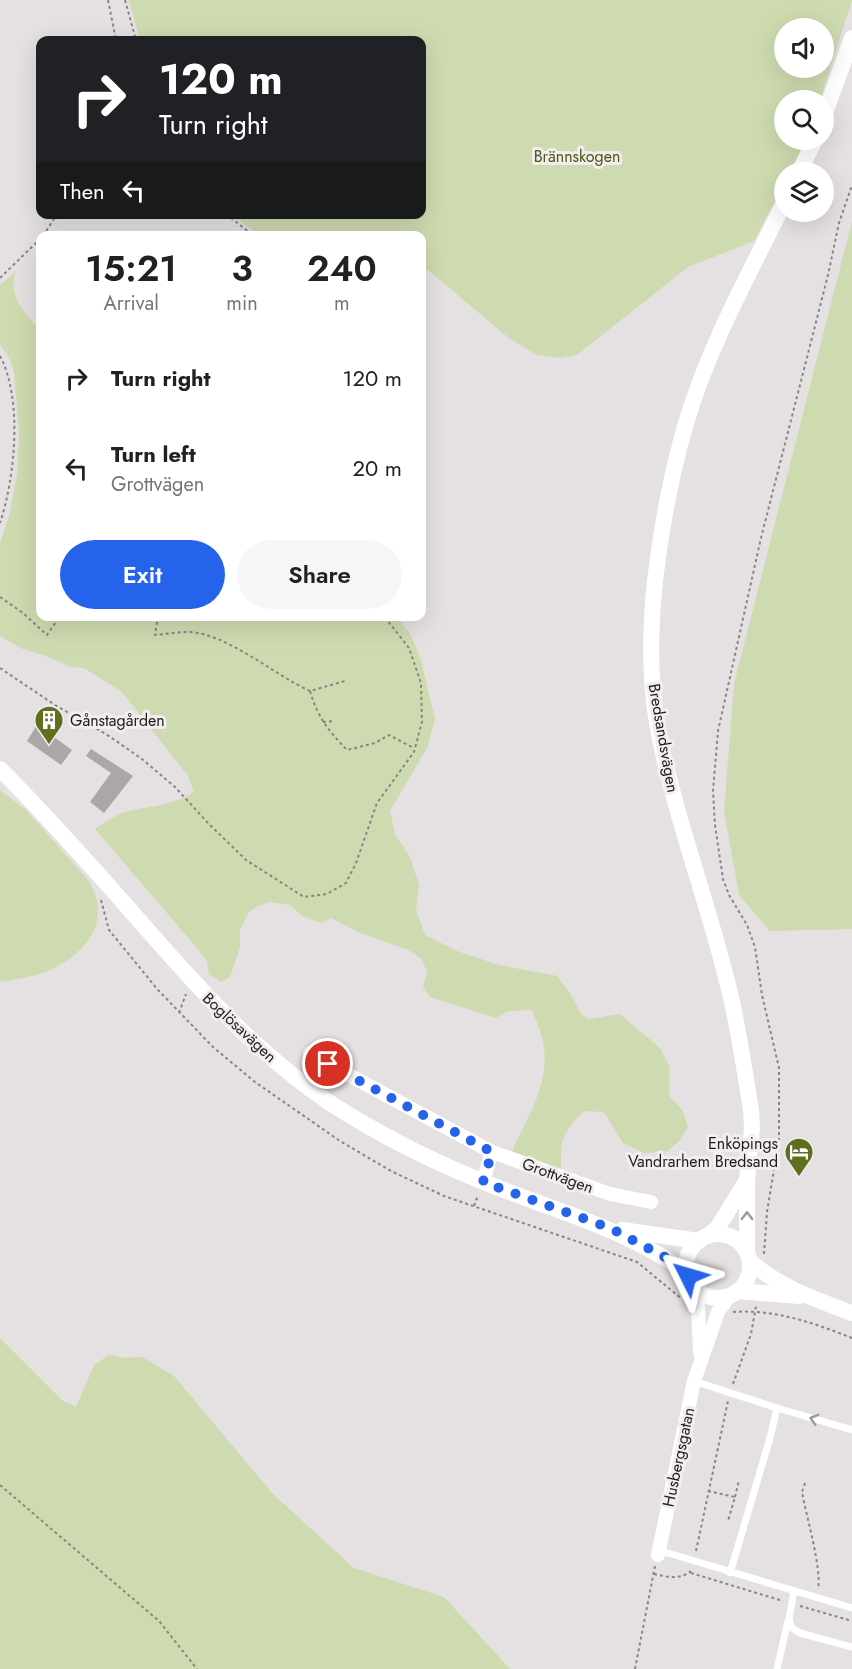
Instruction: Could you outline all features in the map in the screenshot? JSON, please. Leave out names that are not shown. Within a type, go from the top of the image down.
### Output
[{"type":"street","points":[[833,90],[852,38]]},
{"type":"street","name":"Bredsandsvägen","points":[[748,1257],[747,1179],[752,1128],[743,1056],[732,1002],[678,813],[662,744],[651,665],[653,607],[660,539],[687,422],[708,364],[774,222]]},
{"type":"street","name":"Boglösavägen","points":[[0,769],[51,820],[191,981],[235,1026],[326,1100],[407,1148],[483,1182],[610,1228],[676,1263],[691,1282]]},
{"type":"street","name":"Grottvägen","points":[[310,1053],[492,1152],[610,1194],[651,1202]]},
{"type":"street","points":[[483,1182],[492,1152]]},
{"type":"street","points":[[747,1179],[718,1227],[692,1248],[686,1266],[691,1282],[702,1294],[711,1298],[758,1292],[809,1297]]},
{"type":"street","name":"Boglösavägen","points":[[610,1228],[703,1239]]},
{"type":"street","points":[[703,1239],[726,1235],[734,1238],[740,1242],[748,1257],[764,1273],[809,1297],[852,1312]]},
{"type":"street","points":[[734,1294],[748,1277],[748,1257]]},
{"type":"street","name":"Husbergsgatan","points":[[691,1282],[698,1307],[700,1361]]},
{"type":"street","name":"Husbergsgatan","points":[[658,1552],[700,1361],[718,1312],[734,1294]]},
{"type":"lane","points":[[694,1382],[852,1430]]},
{"type":"lane","points":[[730,1573],[777,1408]]},
{"type":"lane","points":[[658,1552],[852,1608]]},
{"type":"lane","points":[[777,1669],[794,1591]]},
{"type":"lane","points":[[789,1619],[792,1628],[800,1633],[852,1647]]},
{"type":"path","points":[[108,0],[115,36]]},
{"type":"path","points":[[125,0],[135,36]]},
{"type":"path","points":[[764,1273],[765,1228],[779,1139],[779,1068],[762,995],[755,947],[747,925],[729,895],[723,879],[715,825],[715,760],[718,731],[761,538],[826,286],[838,223],[852,184]]},
{"type":"path","points":[[232,219],[248,231]]},
{"type":"path","points":[[0,278],[36,243]]},
{"type":"path","points":[[0,356],[8,375],[13,434],[7,497],[0,523]]},
{"type":"path","points":[[0,597],[23,613],[47,635],[57,621]]},
{"type":"path","points":[[157,621],[155,635],[190,632],[219,639],[292,683],[310,691],[345,681]]},
{"type":"path","points":[[0,668],[142,759],[175,787],[246,861],[304,897],[327,894],[346,883],[356,863],[377,803],[415,749],[422,722],[421,683],[409,648],[388,621]]},
{"type":"path","points":[[310,691],[315,710],[347,750],[375,743],[389,735],[415,749]]},
{"type":"path","points":[[323,722],[334,721]]},
{"type":"path","points":[[100,898],[110,930],[179,1013],[191,981]]},
{"type":"path","points":[[691,1573],[730,1392],[752,1334],[758,1292]]},
{"type":"path","points":[[755,1311],[818,1325],[852,1338]]},
{"type":"path","points":[[728,1521],[739,1480]]},
{"type":"path","points":[[805,1483],[802,1492],[819,1583],[811,1609]]},
{"type":"path","points":[[0,1485],[159,1621],[196,1669]]},
{"type":"path","points":[[708,1491],[735,1497]]},
{"type":"path","points":[[635,1669],[658,1552]]},
{"type":"path","points":[[654,1574],[674,1578],[691,1573],[852,1621]]},
{"type":"green space","name":"Brännskogen","points":[[129,0],[852,0],[834,56],[834,18],[774,18],[774,78],[827,78],[823,90],[774,90],[774,150],[801,150],[795,162],[774,162],[774,202],[754,241],[688,267],[577,355],[559,358],[537,355],[510,339],[426,268],[426,231],[254,231],[237,219],[426,219],[426,36],[139,36]]},
{"type":"green space","points":[[852,221],[852,929],[770,931],[739,895],[724,811],[734,684]]},
{"type":"green space","points":[[15,272],[16,297],[23,311],[36,326],[36,621],[400,621],[410,633],[421,660],[435,719],[427,748],[390,811],[395,834],[410,857],[419,885],[416,910],[425,935],[457,951],[499,965],[557,976],[570,993],[581,1014],[589,1019],[620,1014],[660,1048],[670,1067],[669,1096],[683,1111],[688,1127],[679,1141],[668,1151],[644,1153],[623,1143],[604,1112],[584,1111],[564,1137],[561,1169],[512,1151],[542,1082],[544,1048],[540,1030],[531,1010],[508,1011],[496,1018],[430,997],[423,986],[427,973],[422,959],[408,950],[358,932],[331,918],[322,923],[302,916],[290,905],[269,902],[249,912],[240,930],[240,947],[230,977],[221,982],[209,974],[207,961],[196,947],[95,829],[124,812],[171,802],[194,792],[188,776],[122,692],[84,668],[71,667],[20,648],[0,636],[0,543],[9,516],[17,475],[19,434],[14,373],[10,360],[0,344],[0,285]]},
{"type":"green space","points":[[0,790],[26,810],[89,881],[98,909],[97,922],[92,934],[85,944],[64,963],[25,978],[0,982]]},
{"type":"green space","points":[[0,1338],[63,1401],[76,1407],[94,1365],[109,1355],[125,1358],[142,1357],[174,1376],[273,1494],[354,1568],[444,1597],[510,1669],[0,1669]]},
{"type":"building","name":"Gånstagården","points":[[37,725],[72,750],[61,765],[27,741]]},
{"type":"building","points":[[91,749],[133,776],[104,813],[90,802],[111,773],[86,756]]},
{"type":"place","name":"Gånstagården","points":[[49,746]]},
{"type":"place","name":"Enköpings Vandrarhem Bredsand","points":[[799,1178]]},
{"type":"route","points":[[328,1064],[492,1152],[483,1182],[610,1228],[676,1263],[688,1276]]}]
